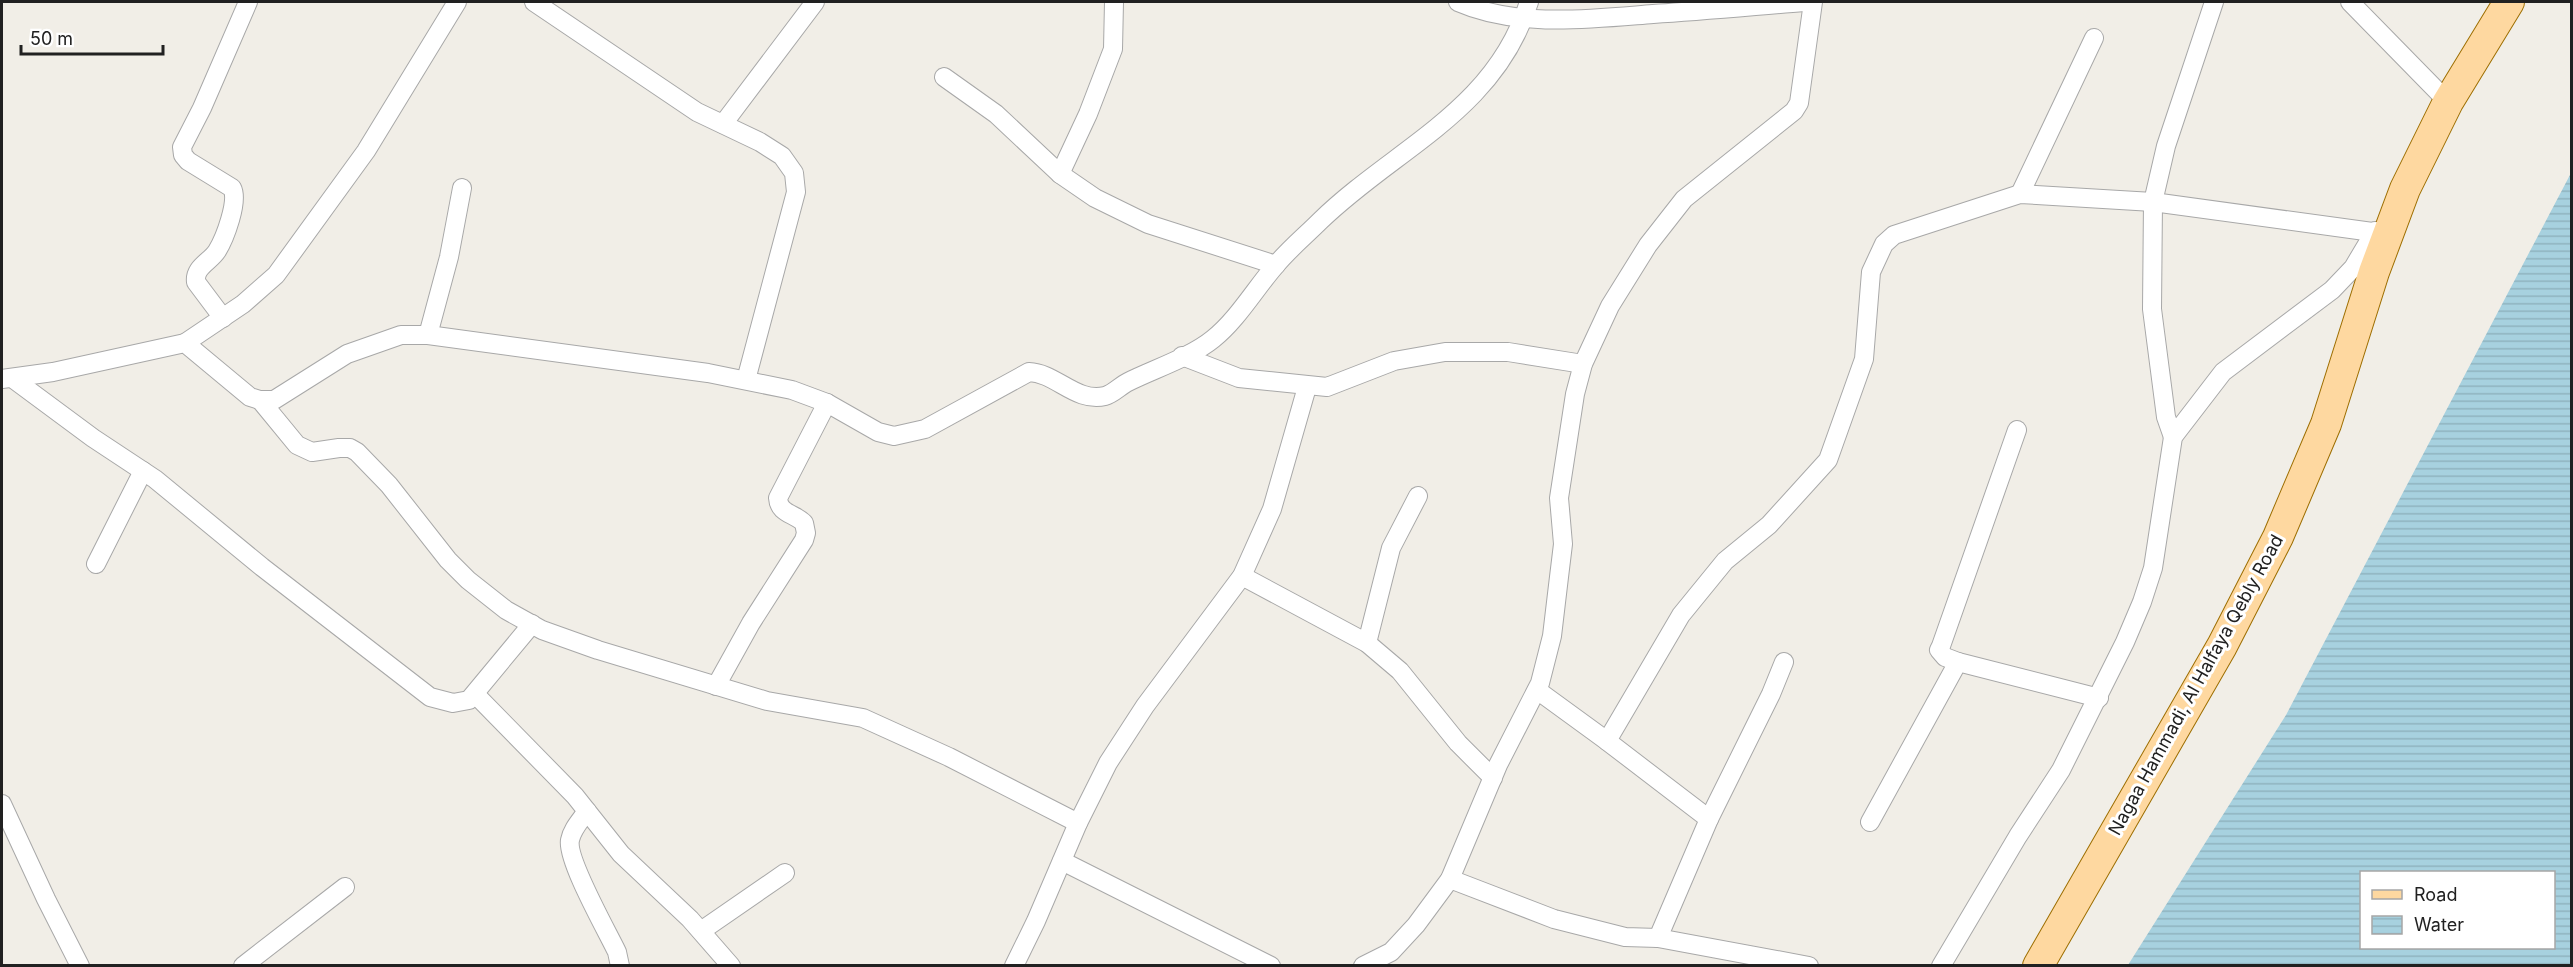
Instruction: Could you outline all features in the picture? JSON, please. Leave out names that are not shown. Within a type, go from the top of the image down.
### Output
[{"type":"main road","name":"Nagaa Hammadi, Al Halfaya Qebly Road","points":[[2038,966],[2222,646],[2278,537],[2326,424],[2381,233],[2448,102],[2508,2]]},
{"type":"street","points":[[223,318],[196,282],[195,277],[201,267],[216,253],[235,204],[236,194],[232,188],[188,160],[183,155],[182,147],[202,108],[248,2]]},
{"type":"street","points":[[7,379],[185,343],[243,304],[276,275],[366,151],[457,2]]},
{"type":"street","points":[[534,2],[697,112],[782,156],[794,173],[796,192],[746,380]]},
{"type":"street","points":[[723,124],[814,2]]},
{"type":"street","points":[[1060,174],[1088,114],[1113,49],[1114,2]]},
{"type":"street","points":[[1458,2],[1490,14],[1527,10],[1598,18],[1804,2]]},
{"type":"street","points":[[1364,966],[1391,952],[1416,925],[1450,879],[1493,778],[1537,690],[1552,636],[1563,544],[1559,498],[1575,394],[1583,364],[1610,306],[1648,245],[1684,199],[1794,111],[1799,103],[1813,2]]},
{"type":"street","points":[[1941,966],[2030,817],[2061,770],[2099,698],[2142,602],[2153,568],[2173,437],[2166,417],[2152,309],[2153,202],[2166,146],[2214,2]]},
{"type":"street","points":[[2350,2],[2448,102]]},
{"type":"street","points":[[185,343],[250,397],[260,400],[274,400],[282,396],[296,384],[347,354],[401,334],[428,335],[746,380],[792,390],[827,403],[878,432],[894,436],[925,429],[1029,372],[1048,375],[1071,390],[1093,397],[1107,395],[1124,384],[1214,339],[1276,265],[1329,212],[1448,118],[1489,78],[1513,44],[1527,10]]},
{"type":"street","points":[[2020,194],[2094,38]]},
{"type":"street","points":[[944,76],[996,114],[1060,174],[1095,198],[1127,216],[1148,224],[1276,265]]},
{"type":"street","points":[[428,335],[449,257],[462,188]]},
{"type":"street","points":[[1607,741],[1681,615],[1725,561],[1769,525],[1828,460],[1864,359],[1871,272],[1884,244],[1894,235],[2020,194],[2153,202],[2381,233]]},
{"type":"street","points":[[2173,437],[2223,372],[2332,290],[2381,233]]},
{"type":"street","points":[[1182,356],[1239,378],[1307,387],[1327,387],[1394,361],[1445,352],[1508,352],[1583,364]]},
{"type":"street","points":[[7,379],[143,471],[430,697],[453,703],[469,700],[532,624]]},
{"type":"street","points":[[1014,966],[1078,823],[1108,763],[1145,706],[1242,576],[1272,509],[1307,387]]},
{"type":"street","points":[[260,400],[302,448],[319,452],[350,448],[357,452],[381,477],[448,560],[468,580],[506,610],[532,624],[598,650],[767,701],[863,717],[1078,823]]},
{"type":"street","points":[[716,686],[751,623],[804,540],[806,533],[804,523],[782,511],[778,498],[827,403]]},
{"type":"street","points":[[2017,430],[1940,650],[1945,657],[1958,662],[2099,698]]},
{"type":"street","points":[[96,564],[143,471]]},
{"type":"street","points":[[1367,643],[1391,548],[1418,496]]},
{"type":"street","points":[[1242,576],[1367,643],[1400,671],[1458,743],[1493,778]]},
{"type":"street","points":[[1658,938],[1710,819],[1771,694],[1784,662]]},
{"type":"street","points":[[1870,822],[1958,662]]},
{"type":"street","points":[[1537,690],[1710,819]]},
{"type":"street","points":[[475,693],[587,811],[621,854],[701,931],[731,966]]},
{"type":"street","points":[[2,804],[80,966]]},
{"type":"street","points":[[587,811],[570,839],[570,849],[576,868],[617,952],[620,966]]},
{"type":"street","points":[[1062,861],[1237,958],[1270,966]]},
{"type":"street","points":[[701,931],[785,873]]},
{"type":"street","points":[[1450,879],[1554,919],[1625,937],[1658,938],[1809,966]]},
{"type":"street","points":[[243,966],[345,887]]},
{"type":"water","points":[[2571,173],[2571,965],[2128,965],[2286,715]]}]
